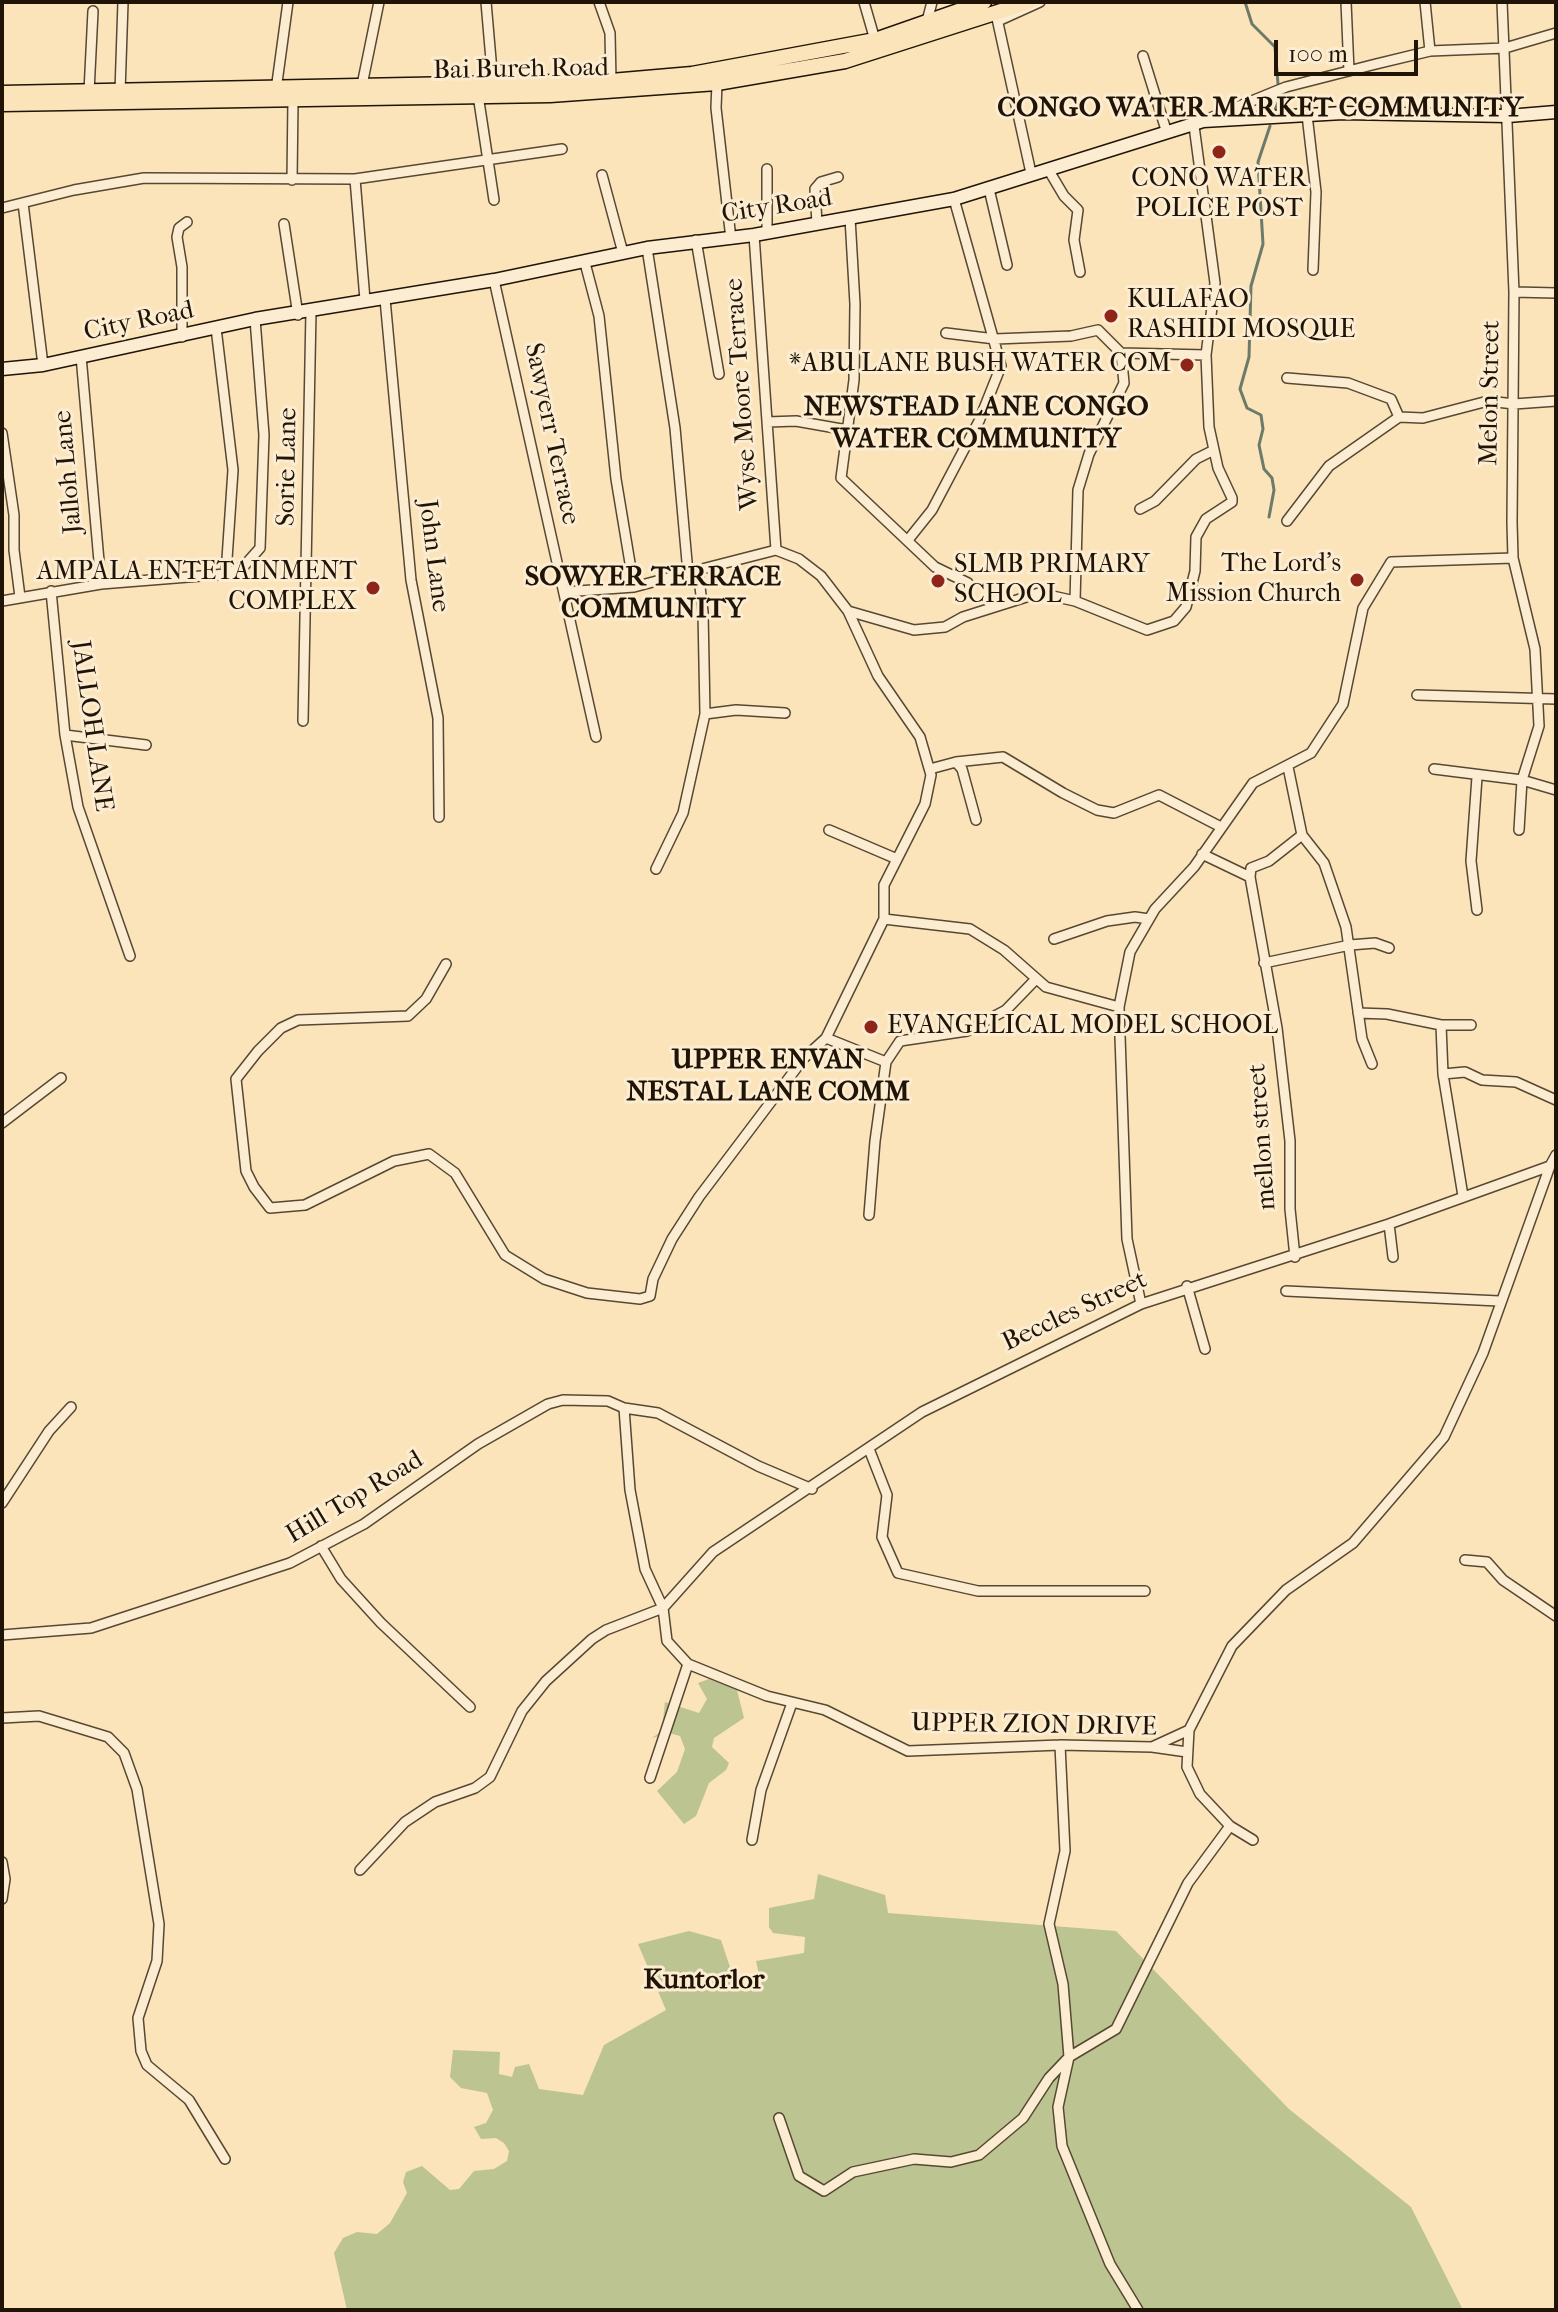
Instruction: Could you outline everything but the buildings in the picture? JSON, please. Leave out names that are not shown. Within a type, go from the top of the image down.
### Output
[{"type":"highway","name":"Bai Bureh Road","points":[[2,93],[274,95],[293,100],[607,93],[717,83],[845,61],[997,18],[1029,2]]},
{"type":"highway","name":"Bai Bureh Road","points":[[2,104],[274,95],[362,85],[611,81],[748,66],[875,40],[926,25],[980,3]]},
{"type":"main road","name":"City Road","points":[[2,369],[43,365],[255,319],[298,315],[365,300],[494,280],[647,248],[696,240],[731,239],[954,199],[1031,173],[1095,158],[1166,130],[1198,124],[1307,115],[1508,116],[1556,112]]},
{"type":"street","points":[[120,92],[123,2]]},
{"type":"street","points":[[274,95],[288,2]]},
{"type":"street","points":[[362,85],[379,2]]},
{"type":"street","points":[[486,2],[493,83]]},
{"type":"street","points":[[599,2],[610,33],[611,81]]},
{"type":"street","points":[[864,2],[875,40]]},
{"type":"street","points":[[926,25],[932,2]]},
{"type":"street","points":[[1031,173],[997,18],[1040,2]]},
{"type":"street","points":[[1346,2],[1349,71]]},
{"type":"street","points":[[1425,2],[1430,51]]},
{"type":"street","name":"Melon Street","points":[[1502,2],[1514,292],[1513,558],[1535,649],[1539,726],[1522,780],[1519,830]]},
{"type":"street","points":[[89,92],[93,11]]},
{"type":"street","points":[[848,611],[914,630],[945,627],[963,617],[1039,593],[1075,601],[1147,630],[1174,621],[1186,607],[1195,571],[1196,537],[1206,519],[1232,502],[1209,427],[1206,355],[1215,283],[1198,124],[1286,87],[1430,51],[1505,48],[1556,33]]},
{"type":"street","points":[[1143,56],[1166,130]]},
{"type":"street","points":[[717,83],[716,108],[731,239]]},
{"type":"street","points":[[478,95],[494,200]]},
{"type":"street","points":[[292,180],[293,100]]},
{"type":"street","points":[[1307,115],[1316,192],[1313,270]]},
{"type":"street","points":[[2,208],[144,178],[355,179],[562,149]]},
{"type":"street","name":"Wyse Moore Terrace","points":[[767,169],[761,234],[767,422],[776,550]]},
{"type":"street","points":[[1048,169],[1064,196],[1078,210],[1074,240],[1080,272]]},
{"type":"street","points":[[602,175],[623,253]]},
{"type":"street","points":[[817,224],[815,189],[821,182],[838,177]]},
{"type":"street","points":[[355,179],[365,300]]},
{"type":"street","points":[[989,189],[1007,265]]},
{"type":"street","points":[[908,540],[932,510],[979,421],[1001,366],[954,199]]},
{"type":"street","points":[[23,203],[43,365]]},
{"type":"street","points":[[850,218],[855,304],[854,380],[841,478],[935,567],[968,583]]},
{"type":"street","points":[[182,337],[182,267],[177,237],[179,228],[187,222]]},
{"type":"street","points":[[284,224],[298,315]]},
{"type":"street","points":[[696,240],[719,374]]},
{"type":"street","points":[[647,248],[675,428],[693,572],[703,612],[705,714],[683,813],[656,869]]},
{"type":"street","points":[[585,263],[599,316],[616,479],[634,587]]},
{"type":"street","name":"Sawyerr Terrace","points":[[494,280],[596,737]]},
{"type":"street","points":[[1514,292],[1556,293]]},
{"type":"street","name":"John Lane","points":[[385,299],[411,580],[438,718],[439,817]]},
{"type":"street","name":"Sorie Lane","points":[[303,721],[311,311]]},
{"type":"street","points":[[2,601],[101,584],[226,574],[244,566],[260,548],[264,435],[255,319]]},
{"type":"street","points":[[216,328],[233,470],[226,574]]},
{"type":"street","points":[[946,333],[995,339],[1071,336],[1098,330],[1121,353],[1124,383],[1089,454],[1078,490],[1075,601]]},
{"type":"street","points":[[1121,353],[1206,355]]},
{"type":"street","name":"Jalloh Lane","points":[[81,356],[101,584]]},
{"type":"street","points":[[1287,378],[1348,383],[1391,399],[1399,417]]},
{"type":"street","points":[[1287,521],[1329,466],[1399,417],[1423,418],[1488,401],[1514,404],[1556,401]]},
{"type":"street","points":[[767,422],[796,421],[847,430]]},
{"type":"street","points":[[2,433],[14,515],[14,550],[20,597]]},
{"type":"street","points":[[1140,509],[1155,501],[1196,459],[1214,450]]},
{"type":"street","points":[[446,964],[426,999],[408,1016],[298,1020],[281,1028],[236,1079],[246,1171],[270,1208],[305,1205],[394,1161],[429,1154],[455,1173],[505,1255],[544,1279],[572,1288],[640,1299],[650,1296],[653,1279],[672,1239],[699,1197],[804,1058],[826,1038],[884,919],[884,885],[925,804],[930,769],[920,737],[878,676],[848,611],[821,576],[799,559],[776,550],[634,587],[564,592]]},
{"type":"street","points":[[1141,1304],[1127,1239],[1119,1007],[1130,952],[1149,919],[1202,854],[1253,783],[1311,753],[1343,704],[1363,608],[1391,562],[1513,558]]},
{"type":"street","name":"JALLOH LANE","points":[[51,591],[65,735],[86,836],[130,956]]},
{"type":"street","points":[[1417,695],[1556,699]]},
{"type":"street","points":[[705,714],[736,710],[785,713]]},
{"type":"street","points":[[65,735],[146,745]]},
{"type":"street","points":[[930,769],[956,762],[1003,757],[1085,805],[1114,813],[1159,795],[1221,827]]},
{"type":"street","points":[[956,762],[962,769],[976,820]]},
{"type":"street","points":[[1288,767],[1302,835],[1324,863],[1350,945],[1362,1039],[1372,1064]]},
{"type":"street","points":[[1434,769],[1477,777],[1522,780],[1556,790]]},
{"type":"street","points":[[1477,777],[1471,861],[1477,910]]},
{"type":"street","points":[[829,830],[897,859]]},
{"type":"street","points":[[1202,854],[1250,877],[1251,868],[1269,861],[1302,835]]},
{"type":"street","name":"mellon street","points":[[1250,877],[1277,1028],[1290,1141],[1290,1209],[1295,1257]]},
{"type":"street","points":[[1054,939],[1107,921],[1135,917],[1149,919]]},
{"type":"street","points":[[884,919],[970,929],[1004,950],[1046,987],[1119,1007]]},
{"type":"street","points":[[1264,963],[1350,945],[1375,943],[1389,948]]},
{"type":"street","points":[[869,1215],[886,1062],[900,1041],[967,1031],[1006,1010],[1036,979]]},
{"type":"street","points":[[1358,1013],[1387,1014],[1441,1025],[1471,1025]]},
{"type":"street","points":[[1441,1025],[1443,1074],[1463,1196]]},
{"type":"street","points":[[826,1038],[886,1062]]},
{"type":"street","points":[[1443,1074],[1465,1072],[1482,1080],[1516,1082],[1556,1100]]},
{"type":"street","points":[[2,1123],[61,1078]]},
{"type":"street","points":[[1253,1840],[1230,1826],[1200,1794],[1187,1767],[1189,1730],[1232,1646],[1286,1590],[1353,1543],[1444,1437],[1473,1378],[1499,1301],[1556,1155]]},
{"type":"street","name":"Beccles Street","points":[[663,1608],[713,1552],[812,1489],[922,1412],[1141,1304],[1187,1286],[1295,1257],[1550,1166]]},
{"type":"street","points":[[1389,1224],[1393,1257]]},
{"type":"street","points":[[1187,1286],[1205,1349]]},
{"type":"street","points":[[1286,1291],[1499,1301]]},
{"type":"street","name":"Hill Top Road","points":[[2,1635],[91,1628],[275,1568],[364,1524],[478,1444],[548,1404],[577,1398],[608,1401],[624,1408],[658,1413],[758,1466],[812,1489]]},
{"type":"street","points":[[2,1503],[49,1431],[71,1407]]},
{"type":"street","points":[[624,1408],[630,1490],[645,1569],[663,1608],[667,1641],[688,1664],[650,1778]]},
{"type":"street","points":[[869,1449],[887,1495],[882,1537],[898,1573],[978,1591],[1145,1591]]},
{"type":"street","points":[[321,1546],[341,1579],[381,1623],[470,1707]]},
{"type":"street","points":[[1465,1560],[1487,1562],[1503,1580],[1556,1616]]},
{"type":"street","points":[[360,1870],[405,1822],[435,1802],[475,1788],[490,1777],[522,1711],[546,1681],[592,1639],[663,1608]]},
{"type":"street","name":"UPPER ZION DRIVE","points":[[688,1664],[792,1703],[825,1710],[908,1751],[1060,1745],[1152,1747],[1187,1752]]},
{"type":"street","points":[[752,1840],[761,1790],[792,1703]]},
{"type":"street","points":[[2,1718],[39,1716],[108,1737],[124,1753],[137,1789],[159,1924],[157,1961],[138,2018],[141,2051],[147,2065],[189,2100],[225,2159]]},
{"type":"street","points":[[1152,1747],[1189,1730]]},
{"type":"street","points":[[1060,1745],[1065,1851],[1049,1924],[1063,1984],[1069,2057],[1058,2107],[1062,2146],[1110,2264],[1138,2310]]},
{"type":"street","points":[[779,2118],[799,2176],[824,2191],[853,2172],[914,2159],[951,2162],[979,2155],[1023,2118],[1049,2078],[1069,2057],[1116,2029],[1188,1883],[1230,1826]]},
{"type":"street","points":[[2,1862],[5,1879],[2,1899]]},
{"type":"green space","points":[[709,1679],[737,1690],[744,1718],[714,1738],[712,1747],[729,1763],[726,1770],[709,1783],[696,1816],[684,1824],[657,1791],[677,1772],[685,1749],[680,1736],[669,1733],[652,1738],[662,1731],[665,1702],[699,1713],[707,1699],[698,1683]]},
{"type":"green space","points":[[818,1874],[885,1895],[888,1913],[1116,1931],[1289,2109],[1411,2207],[1463,2310],[347,2310],[334,2253],[343,2238],[357,2232],[377,2234],[390,2223],[407,2193],[403,2182],[406,2172],[422,2166],[450,2190],[459,2189],[474,2171],[494,2169],[507,2161],[509,2151],[504,2143],[496,2138],[481,2139],[474,2127],[486,2123],[493,2110],[487,2093],[461,2088],[450,2077],[453,2050],[500,2052],[499,2074],[512,2077],[515,2067],[529,2064],[539,2089],[583,2095],[604,2045],[666,2010],[638,1944],[689,1931],[721,1940],[738,1991],[760,1979],[756,1961],[804,1953],[805,1937],[773,1933],[769,1927],[769,1908],[814,1899]]},
{"type":"waterway","points":[[1245,2],[1252,24],[1275,47],[1278,84]]},
{"type":"waterway","points":[[1274,112],[1281,96]]},
{"type":"waterway","points":[[1269,517],[1274,490],[1272,478],[1264,469],[1259,445],[1263,429],[1261,415],[1247,408],[1240,389],[1249,357],[1251,286],[1263,244],[1258,162],[1270,126]]},
{"type":"place","name":"CONO WATER POLICE POST","points":[[1219,152]]},
{"type":"place","name":"KULAFAO RASHIDI MOSQUE","points":[[1111,316]]},
{"type":"place","name":"*ABU LANE BUSH WATER COM","points":[[1187,365]]},
{"type":"place","name":"The Lord's Mission Church","points":[[1357,580]]},
{"type":"place","name":"SLMB PRIMARY SCHOOL","points":[[938,581]]},
{"type":"place","name":"AMPALA ENTETAINMENT COMPLEX","points":[[373,588]]},
{"type":"place","name":"EVANGELICAL MODEL SCHOOL","points":[[871,1027]]},
{"type":"district","name":"CONGO WATER MARKET COMMUNITY","points":[[1260,109]]},
{"type":"district","name":"NEWSTEAD LANE CONGO WATER COMMUNITY","points":[[976,424]]},
{"type":"district","name":"SOWYER TERRACE COMMUNITY","points":[[653,594]]},
{"type":"district","name":"UPPER ENVAN NESTAL LANE COMM","points":[[768,1077]]},
{"type":"district","name":"Kuntorlor","points":[[704,1981]]}]
